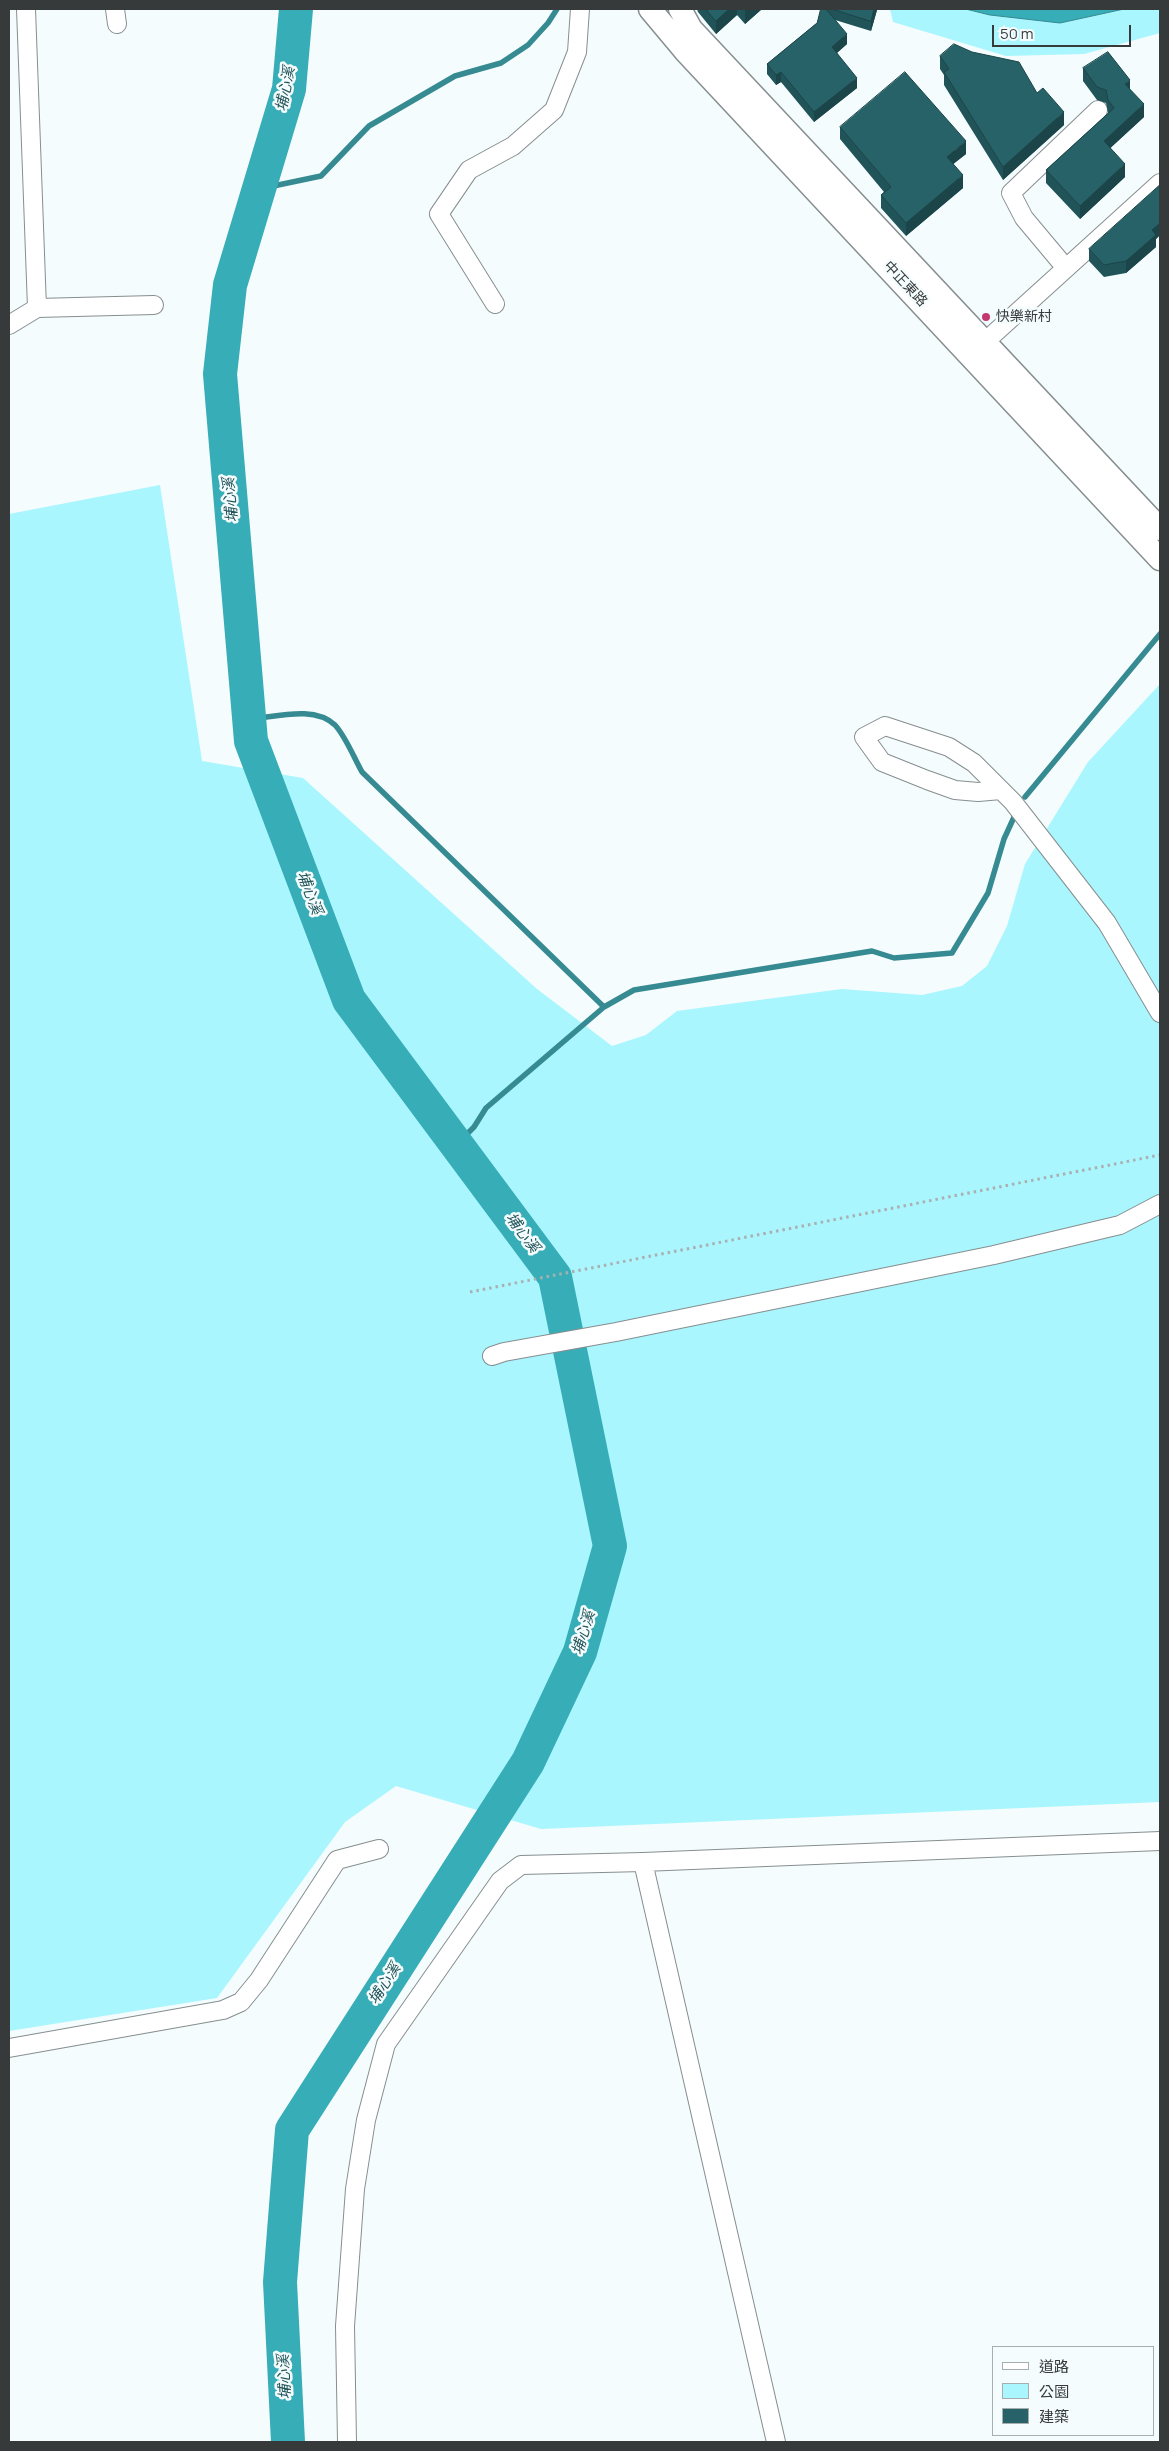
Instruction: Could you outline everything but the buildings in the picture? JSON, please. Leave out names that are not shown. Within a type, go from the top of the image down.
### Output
[{"type":"main road","name":"中正東路","points":[[652,9],[686,52],[978,348],[1160,529]]},
{"type":"main road","name":"中正東路","points":[[680,9],[691,28],[978,348],[1160,559]]},
{"type":"street","points":[[26,9],[37,308]]},
{"type":"street","points":[[495,304],[439,214],[469,170],[512,146],[554,110],[577,52],[580,9]]},
{"type":"street","points":[[652,9],[691,28]]},
{"type":"street","points":[[1065,267],[1024,218],[1011,194],[1098,110]]},
{"type":"street","points":[[978,348],[1065,267],[1160,183]]},
{"type":"street","points":[[9,325],[37,308],[154,305]]},
{"type":"street","points":[[1001,790],[978,792],[955,790],[927,780],[882,762],[864,737],[886,726],[949,748],[974,763],[1001,790],[1041,835],[1107,923],[1160,1013]]},
{"type":"street","points":[[498,1354],[616,1332],[994,1255],[1120,1225],[1160,1204]]},
{"type":"street","points":[[347,2442],[345,2326],[355,2189],[366,2120],[386,2044],[500,1881],[521,1865],[643,1862],[1160,1841]]},
{"type":"street","points":[[9,2048],[223,2010],[241,2002],[260,1980],[337,1860],[379,1849]]},
{"type":"street","points":[[643,1862],[776,2442]]},
{"type":"path","points":[[470,1292],[1160,1155]]},
{"type":"green space","points":[[890,9],[1160,9],[1160,33],[1084,54],[1006,56],[893,22]]},
{"type":"green space","points":[[160,485],[202,761],[303,778],[537,989],[612,1046],[646,1035],[677,1011],[842,989],[922,995],[962,986],[987,966],[1007,926],[1025,864],[1088,762],[1160,684],[1160,1802],[541,1829],[396,1786],[345,1822],[217,1998],[9,2031],[9,514]]},
{"type":"shaded area","points":[[966,9],[1124,9],[1060,23],[990,15]]},
{"type":"waterway","name":"埔心溪","points":[[288,2442],[280,2282],[292,2130],[528,1762],[580,1652],[610,1546],[555,1277],[349,1000],[251,741],[220,374],[230,285],[289,89],[296,9]]},
{"type":"waterway","points":[[259,189],[321,176],[369,126],[455,76],[501,63],[528,45],[548,23],[557,9]]},
{"type":"waterway","points":[[1025,797],[1160,634]]},
{"type":"waterway","points":[[250,719],[306,714],[317,715],[335,725],[346,741],[362,772],[604,1007]]},
{"type":"waterway","points":[[456,1145],[474,1127],[486,1108],[604,1007],[634,990],[872,951],[894,958],[952,953],[988,893],[1004,839],[1015,815]]},
{"type":"place","name":"快樂新村","points":[[986,317]]}]
